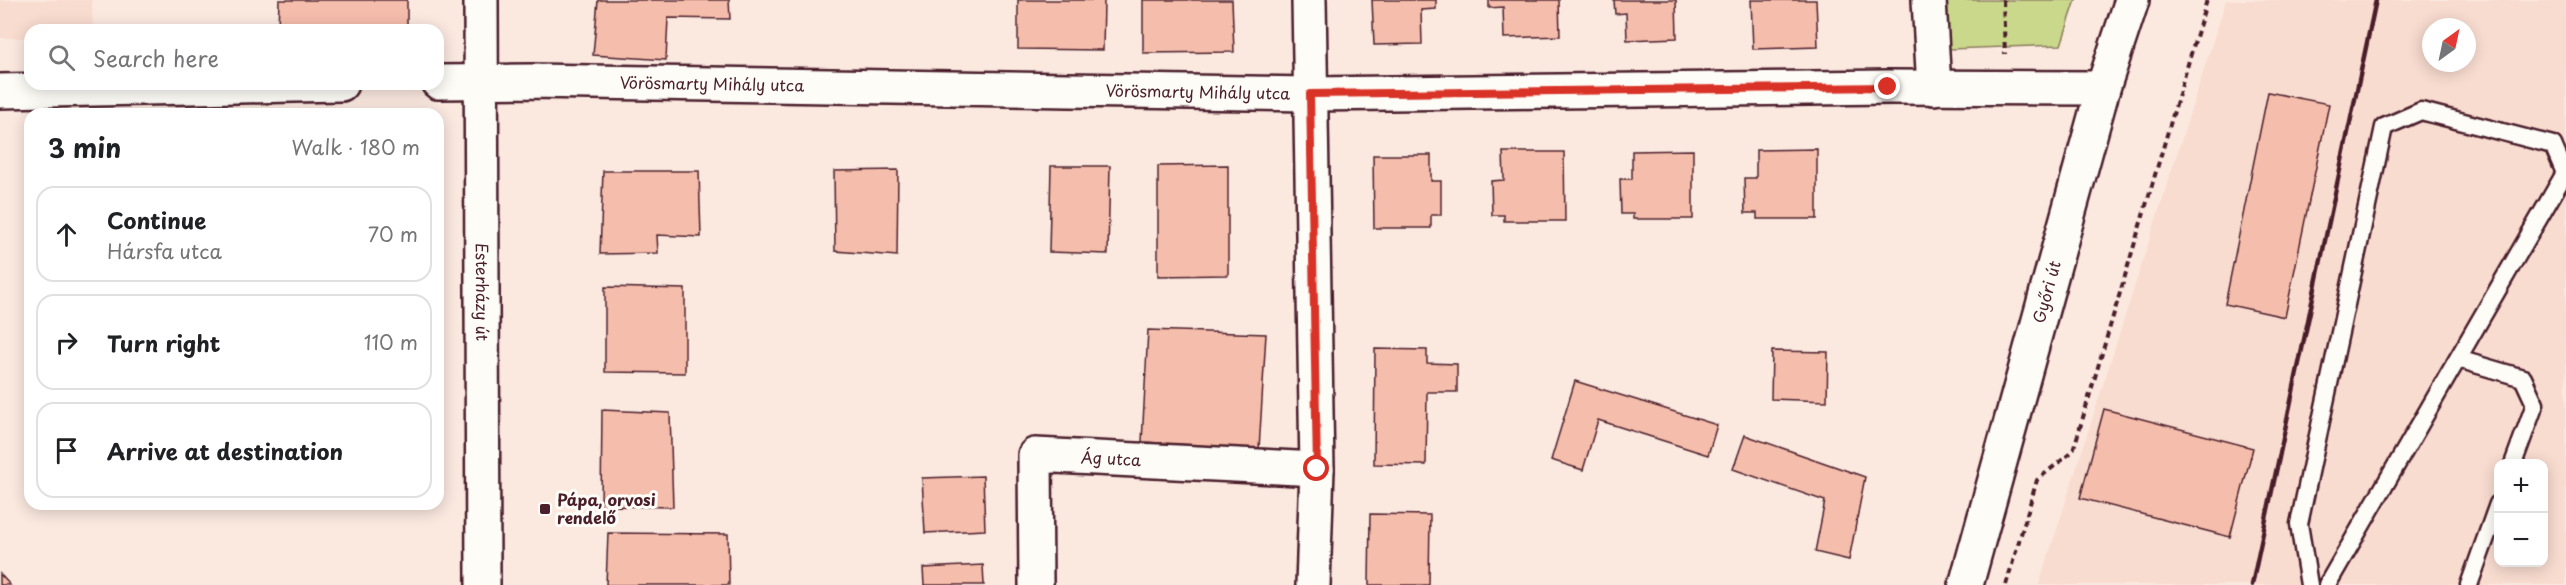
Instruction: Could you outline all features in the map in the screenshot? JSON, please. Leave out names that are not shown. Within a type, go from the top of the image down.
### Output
[{"type":"street","name":"Esterházy út","points":[[481,0],[483,585]]},
{"type":"street","points":[[1309,0],[1317,469],[1313,585]]},
{"type":"street","points":[[1929,0],[1934,88]]},
{"type":"street","name":"Győri út","points":[[1966,585],[2103,88],[2132,0]]},
{"type":"street","name":"Vörösmarty Mihály utca","points":[[444,82],[1310,94],[2103,88]]},
{"type":"street","points":[[0,91],[49,90]]},
{"type":"street","name":"Ág utca","points":[[1036,585],[1035,455],[1317,469]]},
{"type":"lane","points":[[2309,585],[2299,524],[2384,127],[2421,111],[2553,145],[2565,172],[2329,585]]},
{"type":"lane","points":[[2458,359],[2523,378],[2535,404],[2515,459]]},
{"type":"lane","points":[[2469,585],[2496,513]]},
{"type":"path","points":[[2003,0],[2006,88]]},
{"type":"path","points":[[2006,585],[2037,480],[2073,451],[2207,0]]},
{"type":"shaded area","points":[[0,0],[92,0],[93,24],[24,24],[24,38],[0,38]]},
{"type":"shaded area","points":[[2226,0],[2566,0],[2566,585],[2039,585]]},
{"type":"green space","points":[[1947,0],[2076,0],[2061,45],[1949,49]]},
{"type":"building","points":[[279,0],[407,0],[407,24],[278,24]]},
{"type":"building","points":[[598,0],[729,0],[730,19],[668,18],[666,60],[593,55]]},
{"type":"building","points":[[1018,0],[1104,0],[1103,50],[1018,49]]},
{"type":"building","points":[[1143,0],[1232,0],[1234,52],[1143,53]]},
{"type":"building","points":[[1372,0],[1436,0],[1436,9],[1421,10],[1422,44],[1374,45]]},
{"type":"building","points":[[1489,0],[1559,0],[1560,36],[1504,38],[1503,7],[1489,8]]},
{"type":"building","points":[[1614,0],[1676,0],[1677,38],[1627,40],[1626,13],[1615,14]]},
{"type":"building","points":[[1751,0],[1816,0],[1818,47],[1753,49]]},
{"type":"building","points":[[2268,92],[2329,104],[2285,317],[2225,304]]},
{"type":"building","points":[[1817,149],[1817,219],[1757,219],[1757,213],[1745,213],[1744,178],[1756,178],[1756,150]]},
{"type":"building","points":[[1693,150],[1693,219],[1633,219],[1633,214],[1621,214],[1620,179],[1632,179],[1632,151]]},
{"type":"building","points":[[1503,152],[1564,152],[1565,221],[1504,221],[1504,215],[1492,215],[1491,181],[1504,180]]},
{"type":"building","points":[[1373,155],[1431,155],[1431,181],[1441,181],[1441,215],[1431,215],[1431,228],[1374,228]]},
{"type":"building","points":[[1228,165],[1228,275],[1158,276],[1158,166]]},
{"type":"building","points":[[1051,166],[1110,166],[1108,254],[1049,252]]},
{"type":"building","points":[[898,170],[897,256],[835,251],[834,171]]},
{"type":"building","points":[[603,171],[699,171],[701,237],[657,235],[658,253],[600,254]]},
{"type":"building","points":[[605,287],[685,289],[685,373],[605,372]]},
{"type":"building","points":[[1148,330],[1266,334],[1259,449],[1142,442]]},
{"type":"building","points":[[1375,349],[1427,350],[1427,363],[1457,364],[1457,392],[1427,392],[1426,465],[1374,464]]},
{"type":"building","points":[[1772,351],[1828,352],[1827,401],[1771,399]]},
{"type":"building","points":[[1575,381],[1717,425],[1708,455],[1598,420],[1583,470],[1551,460]]},
{"type":"building","points":[[2104,409],[2253,448],[2230,537],[2080,498]]},
{"type":"building","points":[[602,410],[670,413],[673,507],[601,506]]},
{"type":"building","points":[[1745,435],[1865,477],[1849,560],[1815,552],[1825,501],[1733,469]]},
{"type":"building","points":[[983,476],[985,530],[925,533],[922,478]]},
{"type":"building","points":[[1370,514],[1430,515],[1429,585],[1369,585]]},
{"type":"building","points":[[608,533],[728,534],[729,585],[606,585]]},
{"type":"building","points":[[983,565],[984,585],[924,585],[923,568]]},
{"type":"building","points":[[0,574],[10,585],[0,585]]},
{"type":"railway","points":[[2252,585],[2376,0]]},
{"type":"place","name":"Pápa, orvosi rendelő","points":[[545,509]]},
{"type":"route","points":[[1317,469],[1310,94],[1888,87]]}]
